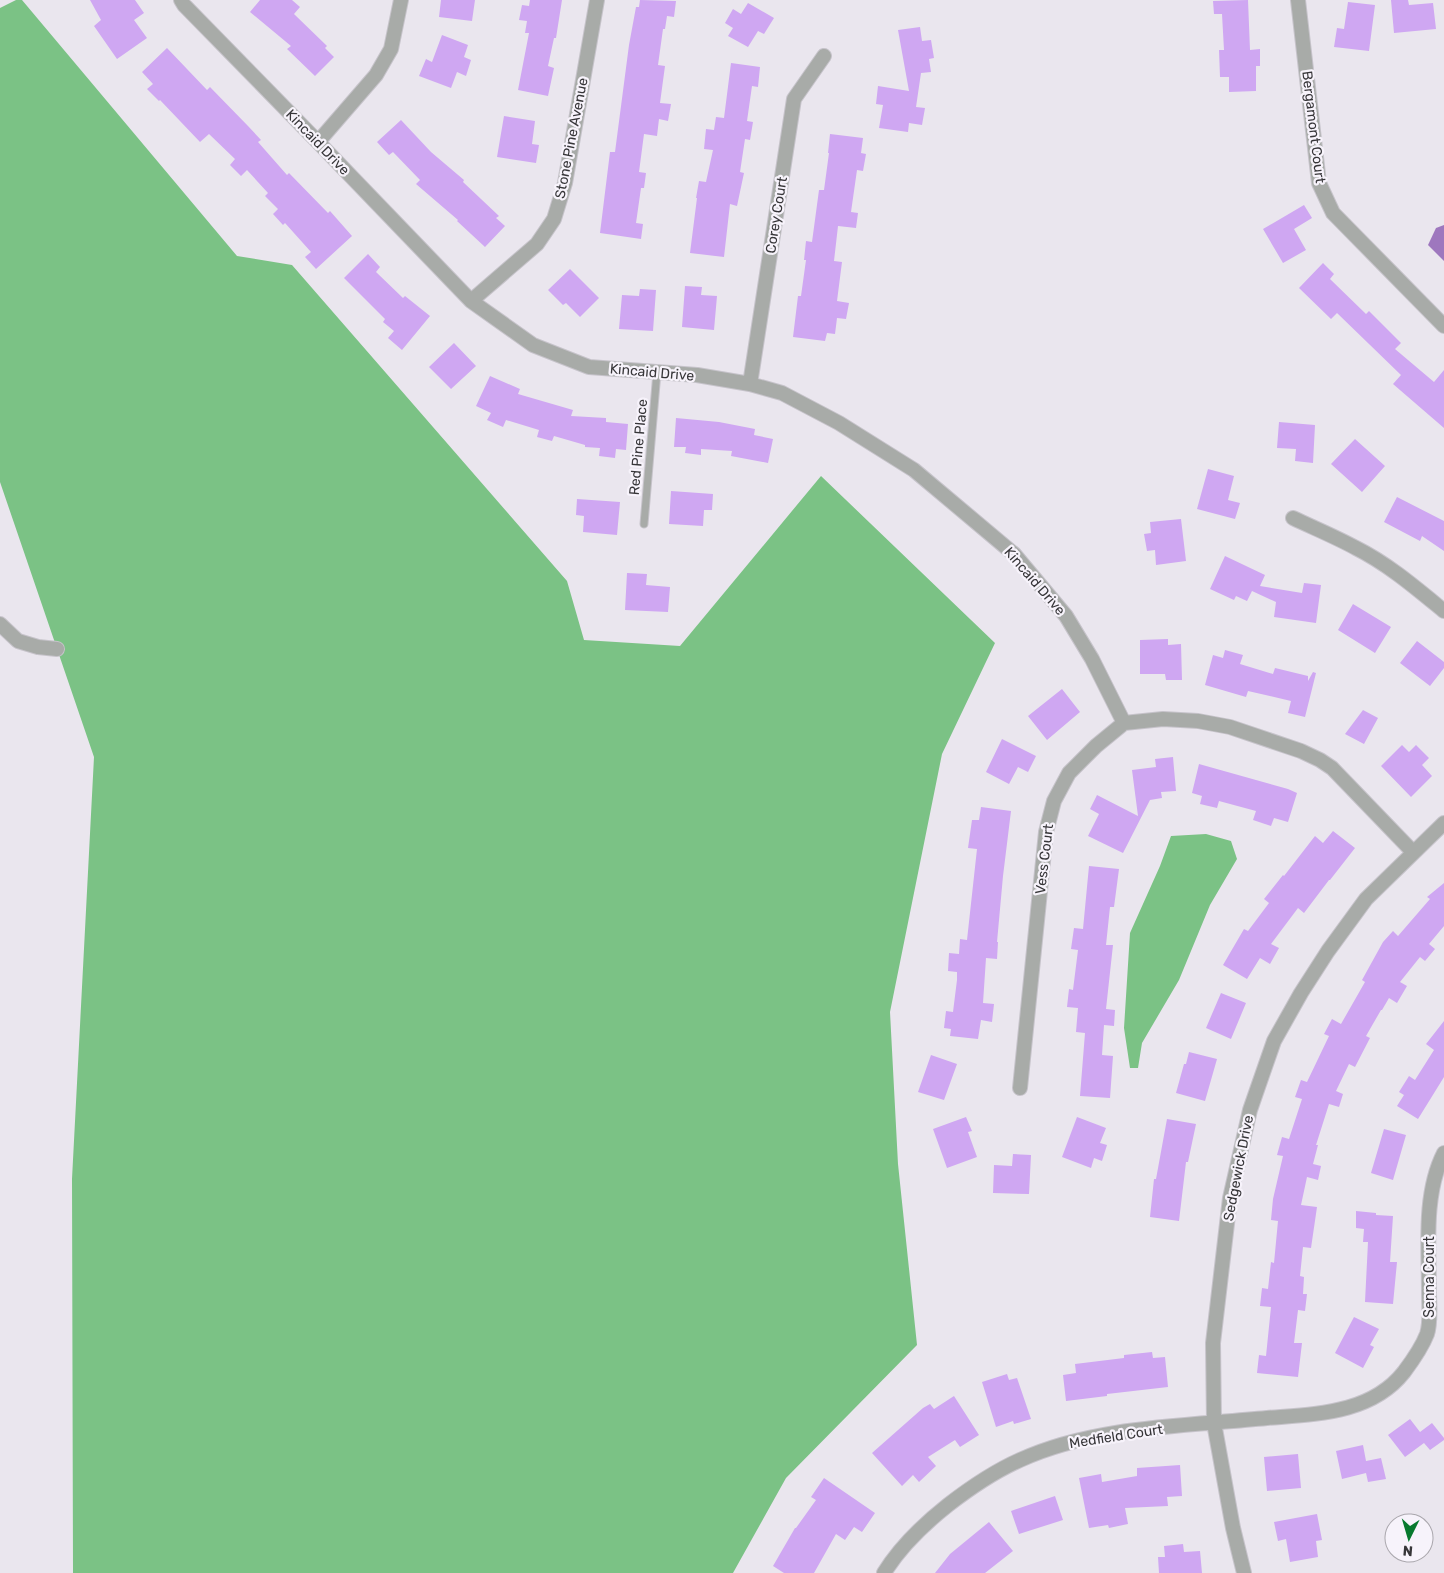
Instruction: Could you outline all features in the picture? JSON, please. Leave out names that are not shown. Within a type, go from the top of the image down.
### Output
[{"type":"street","name":"Kincaid Drive","points":[[181,0],[471,301],[533,345],[589,367],[697,375],[750,384],[782,393],[838,423],[914,470],[1014,554],[1066,616],[1092,659],[1124,723]]},
{"type":"street","points":[[318,142],[376,75],[391,49],[400,0]]},
{"type":"street","name":"Stone Pine Avenue","points":[[471,301],[537,244],[554,219],[565,183],[597,0]]},
{"type":"street","name":"Bergamont Court","points":[[1298,0],[1319,183],[1334,213],[1444,326]]},
{"type":"street","name":"Corey Court","points":[[750,384],[794,100],[824,56]]},
{"type":"street","points":[[1293,518],[1357,548],[1385,565],[1444,611]]},
{"type":"street","points":[[0,624],[18,642],[57,649]]},
{"type":"street","points":[[1124,723],[1163,719],[1198,721],[1230,727],[1302,751],[1332,768],[1413,852]]},
{"type":"street","name":"Vess Court","points":[[1020,1088],[1046,832],[1054,801],[1069,773],[1096,746],[1124,723]]},
{"type":"street","name":"Sedgewick Drive","points":[[1244,1573],[1233,1528],[1214,1423],[1213,1343],[1230,1198],[1250,1110],[1274,1041],[1301,993],[1328,951],[1366,899],[1444,822]]},
{"type":"street","name":"Senna Court","points":[[1214,1423],[1346,1409],[1382,1394],[1403,1374],[1418,1352],[1428,1332],[1429,1220],[1433,1183],[1444,1153]]},
{"type":"street","name":"Medfield Court","points":[[884,1573],[916,1533],[936,1514],[976,1484],[1020,1460],[1073,1441],[1129,1431],[1214,1423]]},
{"type":"lane","name":"Red Pine Place","points":[[644,524],[657,372]]},
{"type":"green space","points":[[16,0],[22,0],[237,256],[292,265],[567,581],[584,640],[680,646],[821,476],[995,643],[942,754],[890,1012],[898,1164],[917,1345],[786,1478],[733,1573],[73,1573],[72,1179],[94,757],[0,482],[0,8]]},
{"type":"green space","points":[[1206,834],[1231,841],[1237,859],[1210,905],[1179,980],[1142,1043],[1138,1068],[1130,1068],[1124,1028],[1130,933],[1160,866],[1171,836]]},
{"type":"shaded area","points":[[1444,225],[1444,261],[1428,245],[1436,228]]},
{"type":"building","points":[[90,0],[135,0],[144,13],[134,20],[147,38],[117,59],[94,26],[101,20]]},
{"type":"building","points":[[260,0],[292,0],[300,7],[294,14],[327,46],[325,48],[334,57],[315,76],[287,49],[291,46],[250,12]]},
{"type":"building","points":[[441,0],[475,0],[472,21],[439,17]]},
{"type":"building","points":[[530,0],[562,0],[556,38],[554,38],[548,66],[554,68],[548,96],[518,90],[529,33],[525,33],[527,21],[519,20],[522,5],[529,6]]},
{"type":"building","points":[[640,0],[676,1],[674,17],[667,16],[665,29],[663,29],[658,65],[665,66],[660,103],[671,104],[668,121],[659,119],[657,136],[644,134],[639,172],[646,173],[644,188],[641,188],[636,223],[643,224],[641,239],[600,233],[610,152],[615,152],[629,45],[636,7],[639,7]]},
{"type":"building","points":[[1248,0],[1250,50],[1260,49],[1260,66],[1256,66],[1256,91],[1229,92],[1229,77],[1220,77],[1219,50],[1224,50],[1222,14],[1214,14],[1213,1]]},
{"type":"building","points":[[1391,0],[1408,0],[1409,5],[1433,3],[1436,29],[1394,33]]},
{"type":"building","points":[[1348,2],[1375,5],[1369,51],[1334,47],[1337,28],[1344,29]]},
{"type":"building","points":[[748,3],[774,18],[764,34],[758,31],[748,47],[728,36],[733,28],[725,23],[733,9],[741,14]]},
{"type":"building","points":[[920,27],[922,41],[931,40],[934,58],[929,59],[931,72],[921,73],[916,107],[925,108],[922,125],[909,123],[908,132],[879,128],[883,105],[876,104],[878,86],[909,91],[898,30]]},
{"type":"building","points":[[442,35],[468,45],[464,57],[471,60],[466,76],[457,72],[451,88],[419,76],[426,59],[432,62]]},
{"type":"building","points":[[167,48],[207,90],[210,87],[248,126],[261,140],[258,142],[287,175],[289,173],[328,213],[330,211],[352,236],[316,269],[305,257],[311,252],[285,223],[283,225],[273,214],[278,209],[265,196],[268,193],[247,170],[241,176],[230,165],[235,159],[209,134],[200,142],[147,89],[153,84],[142,72]]},
{"type":"building","points":[[731,63],[760,67],[758,87],[752,86],[747,121],[753,122],[750,140],[745,139],[740,172],[744,173],[737,206],[730,204],[724,257],[690,253],[699,181],[706,182],[713,150],[704,149],[706,129],[714,130],[716,117],[724,118]]},
{"type":"building","points":[[504,116],[535,121],[532,144],[539,145],[536,163],[497,157]]},
{"type":"building","points":[[401,120],[431,152],[464,180],[463,182],[499,216],[496,218],[505,226],[485,247],[458,220],[416,184],[420,180],[393,152],[389,155],[377,142]]},
{"type":"building","points":[[830,134],[863,138],[861,153],[866,154],[863,171],[857,170],[851,212],[858,213],[856,228],[838,226],[834,261],[842,262],[837,301],[849,303],[846,319],[837,318],[835,334],[827,333],[825,341],[793,337],[798,296],[801,296],[806,260],[804,260],[806,241],[812,242],[819,190],[824,190]]},
{"type":"building","points":[[1304,205],[1312,218],[1294,229],[1306,250],[1283,263],[1263,229]]},
{"type":"building","points":[[368,254],[380,267],[376,272],[403,298],[405,296],[430,316],[402,350],[388,338],[394,331],[383,322],[385,319],[344,278]]},
{"type":"building","points":[[1323,263],[1334,274],[1330,279],[1366,314],[1369,311],[1401,343],[1395,349],[1434,382],[1444,370],[1444,428],[1393,384],[1401,375],[1337,313],[1331,319],[1299,288]]},
{"type":"building","points":[[570,269],[599,298],[580,317],[566,303],[563,305],[548,290]]},
{"type":"building","points":[[685,286],[702,287],[701,295],[717,296],[714,330],[682,327]]},
{"type":"building","points":[[640,289],[656,290],[653,331],[619,329],[622,295],[639,296]]},
{"type":"building","points":[[454,343],[476,366],[451,389],[429,367]]},
{"type":"building","points":[[490,376],[520,389],[518,394],[573,410],[571,416],[606,418],[606,422],[628,424],[626,450],[616,449],[615,458],[599,456],[600,448],[585,447],[585,445],[554,436],[552,441],[537,437],[539,430],[506,420],[503,427],[487,420],[491,413],[476,406]]},
{"type":"building","points":[[676,418],[719,422],[755,429],[754,435],[773,439],[768,463],[731,456],[732,451],[701,449],[701,455],[685,453],[686,447],[674,447]]},
{"type":"building","points":[[1279,422],[1315,425],[1313,463],[1295,461],[1296,449],[1277,448]]},
{"type":"building","points":[[1355,439],[1385,466],[1362,492],[1331,464]]},
{"type":"building","points":[[1208,469],[1234,476],[1228,500],[1240,503],[1235,519],[1197,509]]},
{"type":"building","points":[[671,491],[713,494],[712,510],[704,510],[703,526],[669,524]]},
{"type":"building","points":[[1397,497],[1444,521],[1444,551],[1422,536],[1420,541],[1384,522]]},
{"type":"building","points":[[577,499],[620,502],[617,535],[583,532],[584,516],[576,515]]},
{"type":"building","points":[[1181,519],[1186,561],[1156,565],[1155,550],[1147,551],[1144,534],[1151,533],[1150,522]]},
{"type":"building","points":[[1225,556],[1265,575],[1260,586],[1302,593],[1304,583],[1321,585],[1316,623],[1274,617],[1276,602],[1252,591],[1247,601],[1236,596],[1234,600],[1210,589]]},
{"type":"building","points":[[627,573],[647,574],[646,585],[670,587],[668,612],[625,610]]},
{"type":"building","points":[[1353,604],[1391,627],[1375,653],[1338,630]]},
{"type":"building","points":[[1168,639],[1168,645],[1181,644],[1182,680],[1166,680],[1165,674],[1140,674],[1140,640]]},
{"type":"building","points":[[1417,641],[1444,662],[1444,668],[1430,686],[1400,663]]},
{"type":"building","points":[[1225,650],[1243,655],[1240,664],[1273,674],[1275,668],[1308,676],[1308,681],[1313,672],[1316,673],[1305,717],[1288,713],[1291,701],[1248,691],[1246,697],[1205,685],[1213,655],[1223,658]]},
{"type":"building","points":[[1062,689],[1080,712],[1047,740],[1028,716]]},
{"type":"building","points":[[1363,710],[1378,718],[1364,744],[1345,734]]},
{"type":"building","points":[[1002,739],[1036,756],[1028,772],[1018,767],[1009,784],[986,772]]},
{"type":"building","points":[[1402,745],[1409,752],[1416,745],[1429,758],[1422,765],[1432,776],[1411,797],[1381,766]]},
{"type":"building","points":[[1173,757],[1176,791],[1161,792],[1162,798],[1150,800],[1123,853],[1088,836],[1099,814],[1090,809],[1097,795],[1138,816],[1132,770],[1156,767],[1155,759]]},
{"type":"building","points":[[1199,764],[1297,793],[1288,822],[1274,818],[1271,826],[1253,820],[1256,811],[1219,801],[1217,808],[1200,804],[1202,796],[1192,793]]},
{"type":"building","points":[[981,807],[1011,811],[1003,876],[997,959],[986,958],[983,1003],[994,1004],[992,1022],[981,1020],[978,1039],[950,1036],[951,1029],[944,1028],[946,1011],[953,1012],[957,980],[957,972],[948,971],[949,953],[959,954],[960,939],[967,940],[977,849],[968,848],[972,820],[979,820]]},
{"type":"building","points":[[1333,831],[1355,848],[1304,913],[1298,908],[1271,944],[1279,948],[1270,964],[1260,958],[1247,979],[1223,965],[1244,929],[1248,931],[1269,903],[1264,899],[1315,836],[1323,843]]},
{"type":"building","points":[[1089,866],[1119,869],[1114,907],[1110,907],[1106,945],[1113,945],[1106,1009],[1115,1010],[1114,1026],[1104,1025],[1102,1055],[1113,1056],[1110,1098],[1080,1096],[1085,1033],[1076,1032],[1078,1008],[1067,1007],[1069,989],[1073,990],[1078,950],[1071,949],[1074,928],[1083,929]]},
{"type":"building","points":[[1444,883],[1444,926],[1429,944],[1435,949],[1425,961],[1420,957],[1400,982],[1407,986],[1397,1003],[1389,998],[1381,1010],[1366,1036],[1370,1038],[1355,1067],[1349,1064],[1336,1091],[1343,1094],[1339,1107],[1329,1104],[1316,1145],[1318,1145],[1313,1164],[1321,1166],[1318,1180],[1307,1177],[1301,1205],[1317,1207],[1311,1248],[1303,1247],[1300,1276],[1304,1277],[1303,1294],[1307,1294],[1305,1311],[1298,1310],[1294,1343],[1302,1343],[1298,1377],[1257,1373],[1259,1355],[1266,1356],[1271,1307],[1260,1306],[1262,1288],[1268,1289],[1271,1262],[1274,1263],[1278,1221],[1271,1220],[1273,1199],[1283,1156],[1277,1155],[1282,1137],[1289,1139],[1302,1099],[1295,1097],[1301,1080],[1307,1082],[1329,1036],[1324,1034],[1332,1019],[1341,1024],[1365,982],[1362,980],[1383,942],[1393,931],[1398,936],[1430,899],[1427,897]]},
{"type":"building","points":[[1221,993],[1246,1003],[1231,1039],[1206,1028]]},
{"type":"building","points":[[1444,1021],[1444,1077],[1418,1119],[1397,1106],[1404,1095],[1399,1092],[1409,1076],[1415,1080],[1434,1050],[1426,1044]]},
{"type":"building","points":[[1189,1052],[1217,1059],[1205,1101],[1176,1093]]},
{"type":"building","points":[[931,1055],[957,1064],[944,1100],[918,1092]]},
{"type":"building","points":[[966,1117],[972,1131],[968,1132],[977,1157],[947,1168],[933,1129]]},
{"type":"building","points":[[1077,1117],[1106,1128],[1100,1143],[1107,1145],[1102,1161],[1094,1158],[1091,1168],[1062,1157]]},
{"type":"building","points":[[1167,1119],[1196,1124],[1188,1162],[1186,1162],[1179,1221],[1150,1217],[1154,1179],[1156,1179]]},
{"type":"building","points":[[1384,1129],[1406,1135],[1393,1180],[1371,1173]]},
{"type":"building","points":[[1013,1154],[1031,1155],[1029,1194],[993,1193],[994,1165],[1012,1166]]},
{"type":"building","points":[[1356,1211],[1393,1216],[1390,1262],[1397,1262],[1393,1304],[1365,1302],[1368,1242],[1363,1242],[1364,1229],[1356,1228]]},
{"type":"building","points":[[1354,1317],[1379,1329],[1370,1345],[1374,1347],[1363,1368],[1335,1353]]},
{"type":"building","points":[[1152,1352],[1153,1358],[1165,1357],[1168,1387],[1066,1401],[1063,1375],[1076,1373],[1075,1364],[1124,1358],[1124,1355]]},
{"type":"building","points":[[1007,1374],[1009,1380],[1017,1378],[1031,1419],[1014,1424],[1013,1421],[996,1427],[982,1382]]},
{"type":"building","points":[[954,1396],[979,1435],[960,1447],[955,1440],[928,1457],[936,1466],[919,1482],[913,1475],[902,1486],[872,1453],[923,1408],[930,1404],[934,1409]]},
{"type":"building","points":[[1410,1419],[1420,1432],[1432,1423],[1444,1440],[1430,1450],[1424,1443],[1405,1457],[1388,1435]]},
{"type":"building","points":[[1363,1445],[1366,1461],[1381,1458],[1386,1479],[1368,1482],[1366,1473],[1342,1479],[1336,1451]]},
{"type":"building","points":[[1298,1454],[1301,1488],[1267,1491],[1264,1457]]},
{"type":"building","points":[[1180,1465],[1182,1496],[1167,1497],[1168,1506],[1125,1508],[1128,1524],[1109,1528],[1108,1525],[1089,1528],[1079,1478],[1101,1474],[1102,1482],[1137,1476],[1137,1468]]},
{"type":"building","points":[[824,1478],[875,1513],[862,1532],[854,1527],[845,1540],[836,1534],[814,1573],[784,1573],[773,1566],[795,1528],[816,1500],[811,1497]]},
{"type":"building","points":[[1055,1496],[1063,1520],[1019,1534],[1011,1511]]},
{"type":"building","points":[[1317,1514],[1322,1540],[1316,1541],[1318,1557],[1290,1562],[1286,1539],[1278,1541],[1274,1522]]},
{"type":"building","points":[[989,1522],[1013,1551],[985,1573],[935,1573],[950,1554]]},
{"type":"building","points":[[1183,1544],[1184,1552],[1200,1551],[1202,1573],[1159,1573],[1158,1557],[1165,1557],[1164,1546]]}]
